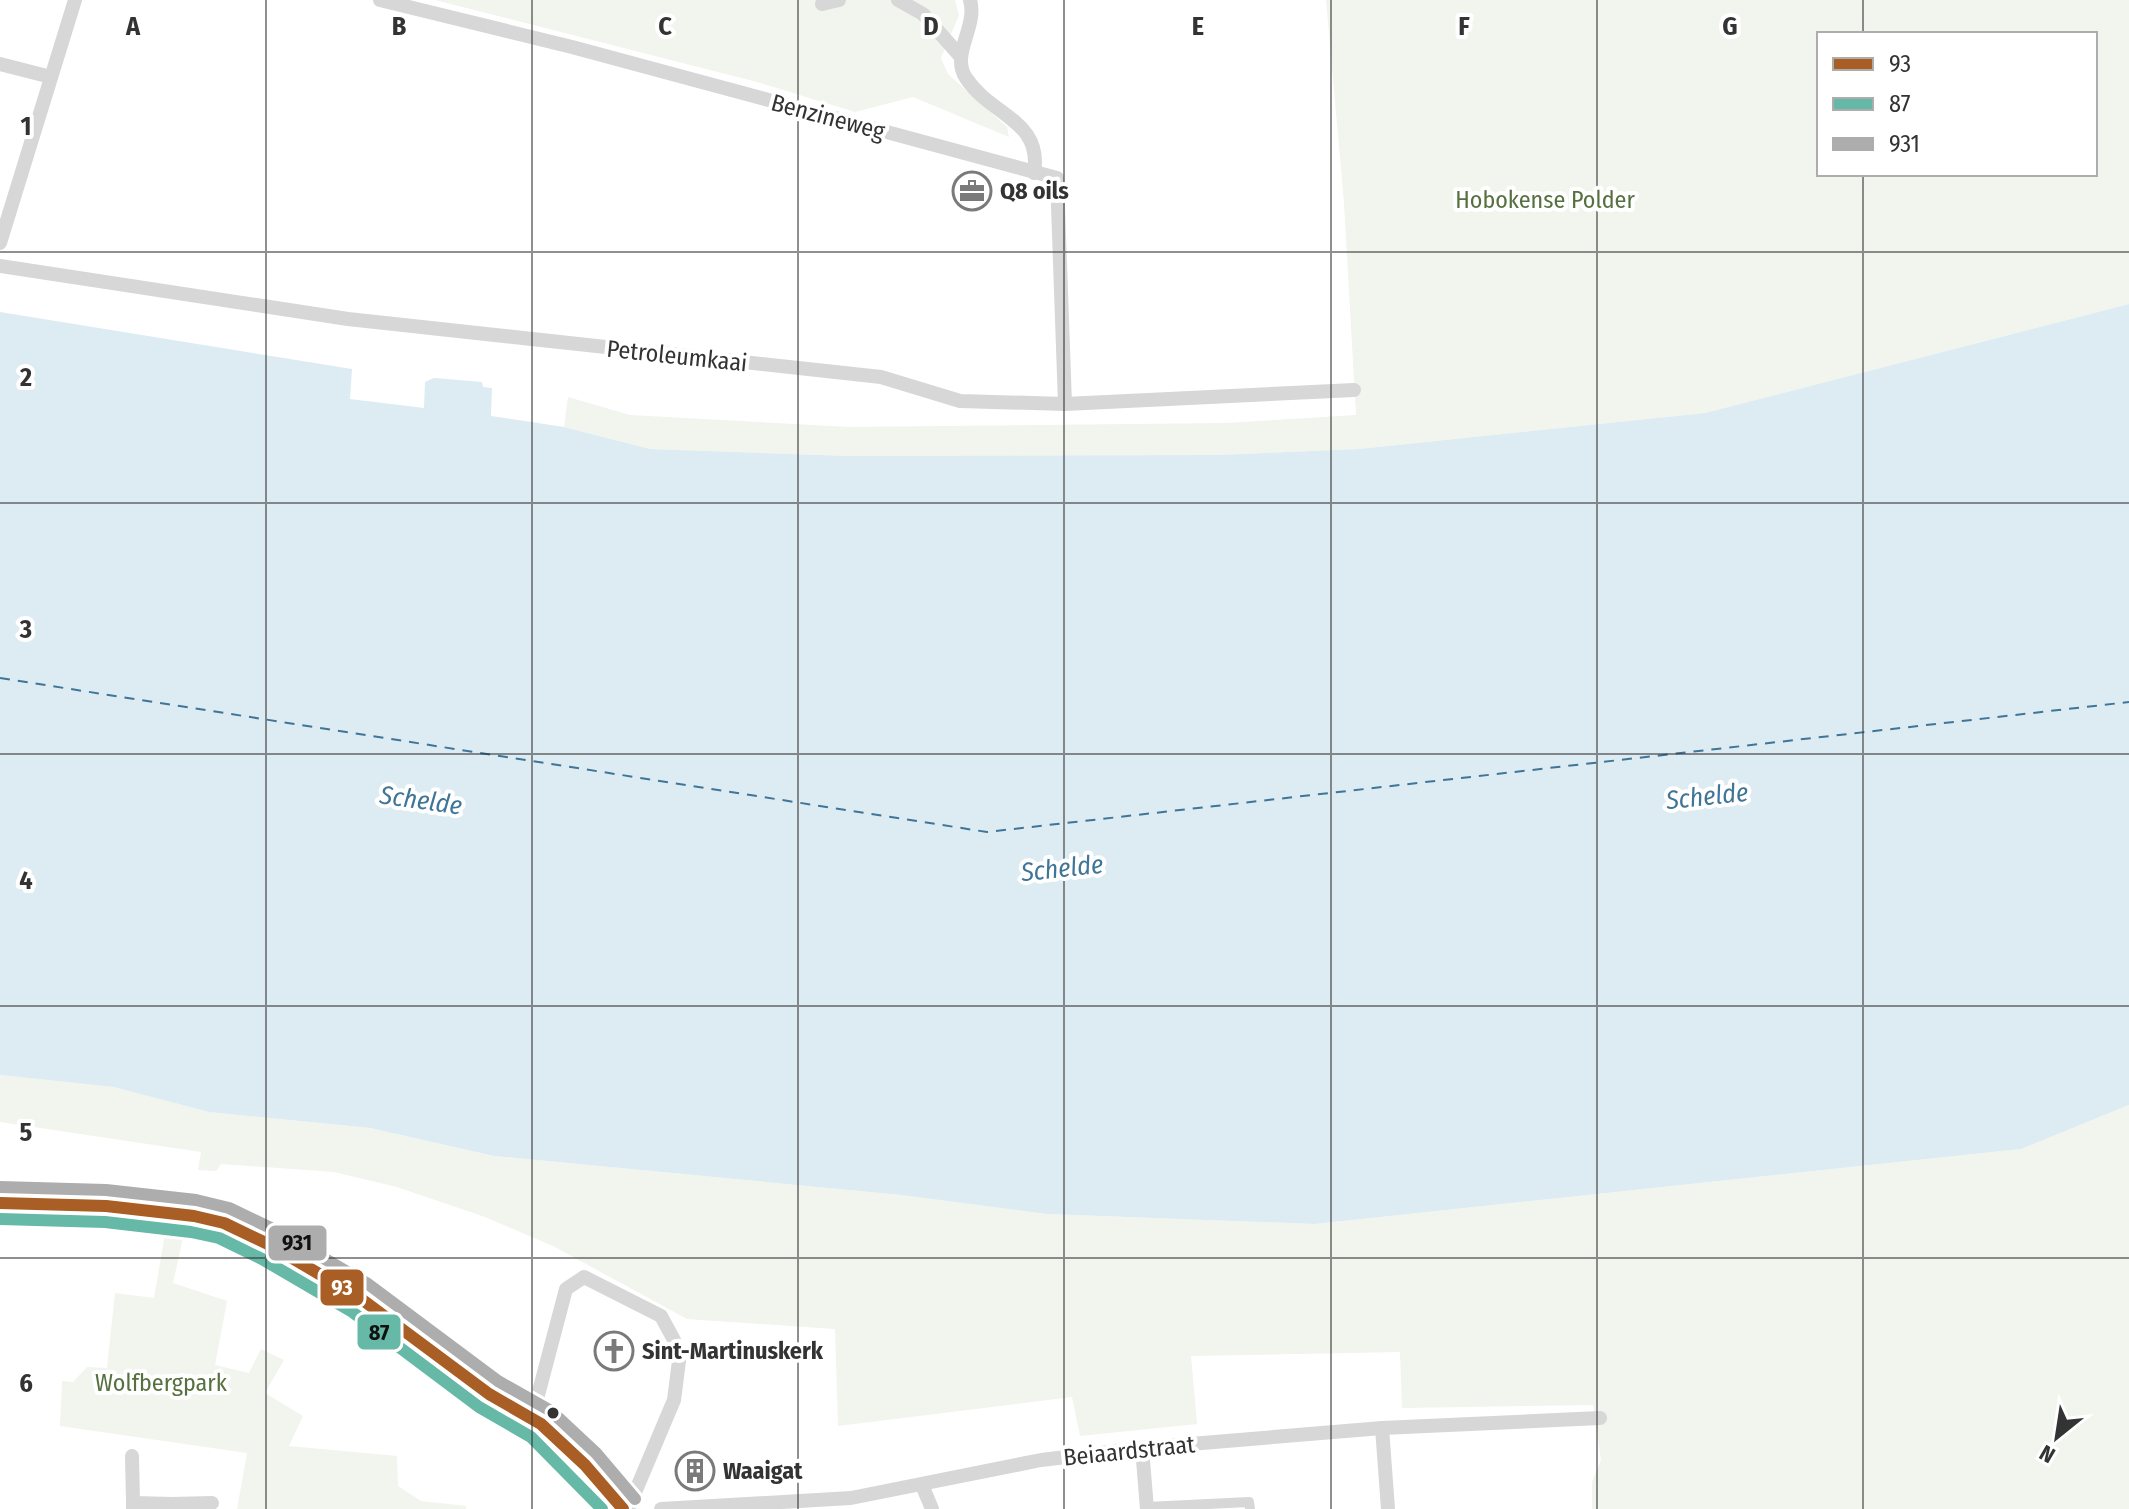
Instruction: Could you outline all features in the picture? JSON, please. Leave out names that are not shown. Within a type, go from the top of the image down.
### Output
[{"type":"street","points":[[0,243],[75,0]]},
{"type":"street","name":"Benzineweg","points":[[380,0],[564,45],[1057,178],[1065,404]]},
{"type":"street","points":[[822,4],[839,0]]},
{"type":"street","points":[[898,0],[923,14],[961,57]]},
{"type":"street","points":[[970,0],[973,19],[961,57],[961,69],[968,81],[1034,142],[1037,153],[1034,173]]},
{"type":"street","points":[[0,64],[51,77]]},
{"type":"street","name":"Petroleumkaai","points":[[0,266],[348,319],[881,377],[960,401],[1065,404],[1354,390]]},
{"type":"street","points":[[0,1203],[116,1207],[194,1216],[224,1223],[309,1265],[360,1298],[489,1394],[532,1418],[585,1465],[625,1509],[674,1400],[679,1361]]},
{"type":"street","points":[[532,1418],[566,1289],[584,1277],[661,1316],[674,1340]]},
{"type":"street","name":"Beiaardstraat","points":[[661,1509],[823,1501],[922,1485],[1041,1460],[1142,1448],[1382,1428],[1600,1418]]},
{"type":"street","points":[[1382,1428],[1388,1509]]},
{"type":"street","points":[[1142,1448],[1147,1508],[1249,1502],[1250,1509]]},
{"type":"street","points":[[132,1456],[133,1506],[172,1507],[212,1503]]},
{"type":"street","points":[[922,1485],[932,1509]]},
{"type":"green space","points":[[435,0],[955,0],[959,15],[941,58],[948,74],[1007,127],[1009,137],[913,97],[855,112],[757,82]]},
{"type":"green space","name":"Hobokense Polder","points":[[1326,0],[2129,0],[2129,304],[1705,413],[1359,449],[1216,455],[849,456],[650,449],[564,427],[568,397],[630,415],[849,427],[1226,423],[1356,415],[1344,203]]},
{"type":"green space","points":[[0,1075],[115,1087],[209,1112],[370,1128],[494,1156],[901,1195],[1047,1214],[1315,1224],[2021,1149],[2129,1105],[2129,1509],[1592,1509],[1592,1482],[1601,1460],[1593,1405],[1402,1408],[1400,1352],[1191,1356],[1197,1424],[1080,1436],[1072,1397],[838,1426],[835,1329],[687,1319],[553,1246],[485,1217],[397,1187],[334,1172],[221,1164],[216,1171],[198,1170],[201,1152],[0,1122]]},
{"type":"green space","name":"Wolfbergpark","points":[[166,1228],[185,1228],[173,1283],[227,1301],[215,1365],[249,1373],[261,1349],[284,1360],[265,1393],[303,1416],[289,1446],[397,1456],[398,1486],[421,1501],[466,1506],[466,1509],[237,1509],[247,1453],[60,1426],[62,1381],[73,1382],[87,1367],[107,1368],[115,1293],[154,1298]]},
{"type":"water","name":"Schelde","points":[[2129,304],[2129,1105],[2021,1149],[1315,1224],[1047,1214],[901,1195],[494,1156],[370,1128],[209,1112],[114,1087],[0,1075],[0,312],[352,369],[350,399],[424,408],[425,382],[434,378],[482,382],[483,387],[492,388],[491,416],[564,427],[650,449],[849,456],[1216,455],[1359,449],[1705,413]]},
{"type":"ferry route","points":[[0,678],[987,832],[2129,702]]},
{"type":"transit line","name":"931","points":[[0,1187],[106,1190],[196,1200],[229,1208],[277,1231],[368,1284],[498,1381],[551,1411],[596,1453],[635,1499]]},
{"type":"transit line","name":"93","points":[[0,1203],[106,1206],[194,1216],[224,1223],[270,1245],[360,1298],[489,1394],[541,1424],[585,1465],[623,1509]]},
{"type":"transit line","name":"87","points":[[0,1219],[105,1222],[219,1238],[262,1259],[351,1311],[479,1407],[531,1437],[602,1509]]},
{"type":"place","name":"Q8 oils","points":[[972,191]]},
{"type":"place","name":"Sint-Martinuskerk","points":[[614,1351]]},
{"type":"place","name":"Waaigat","points":[[695,1471]]}]
